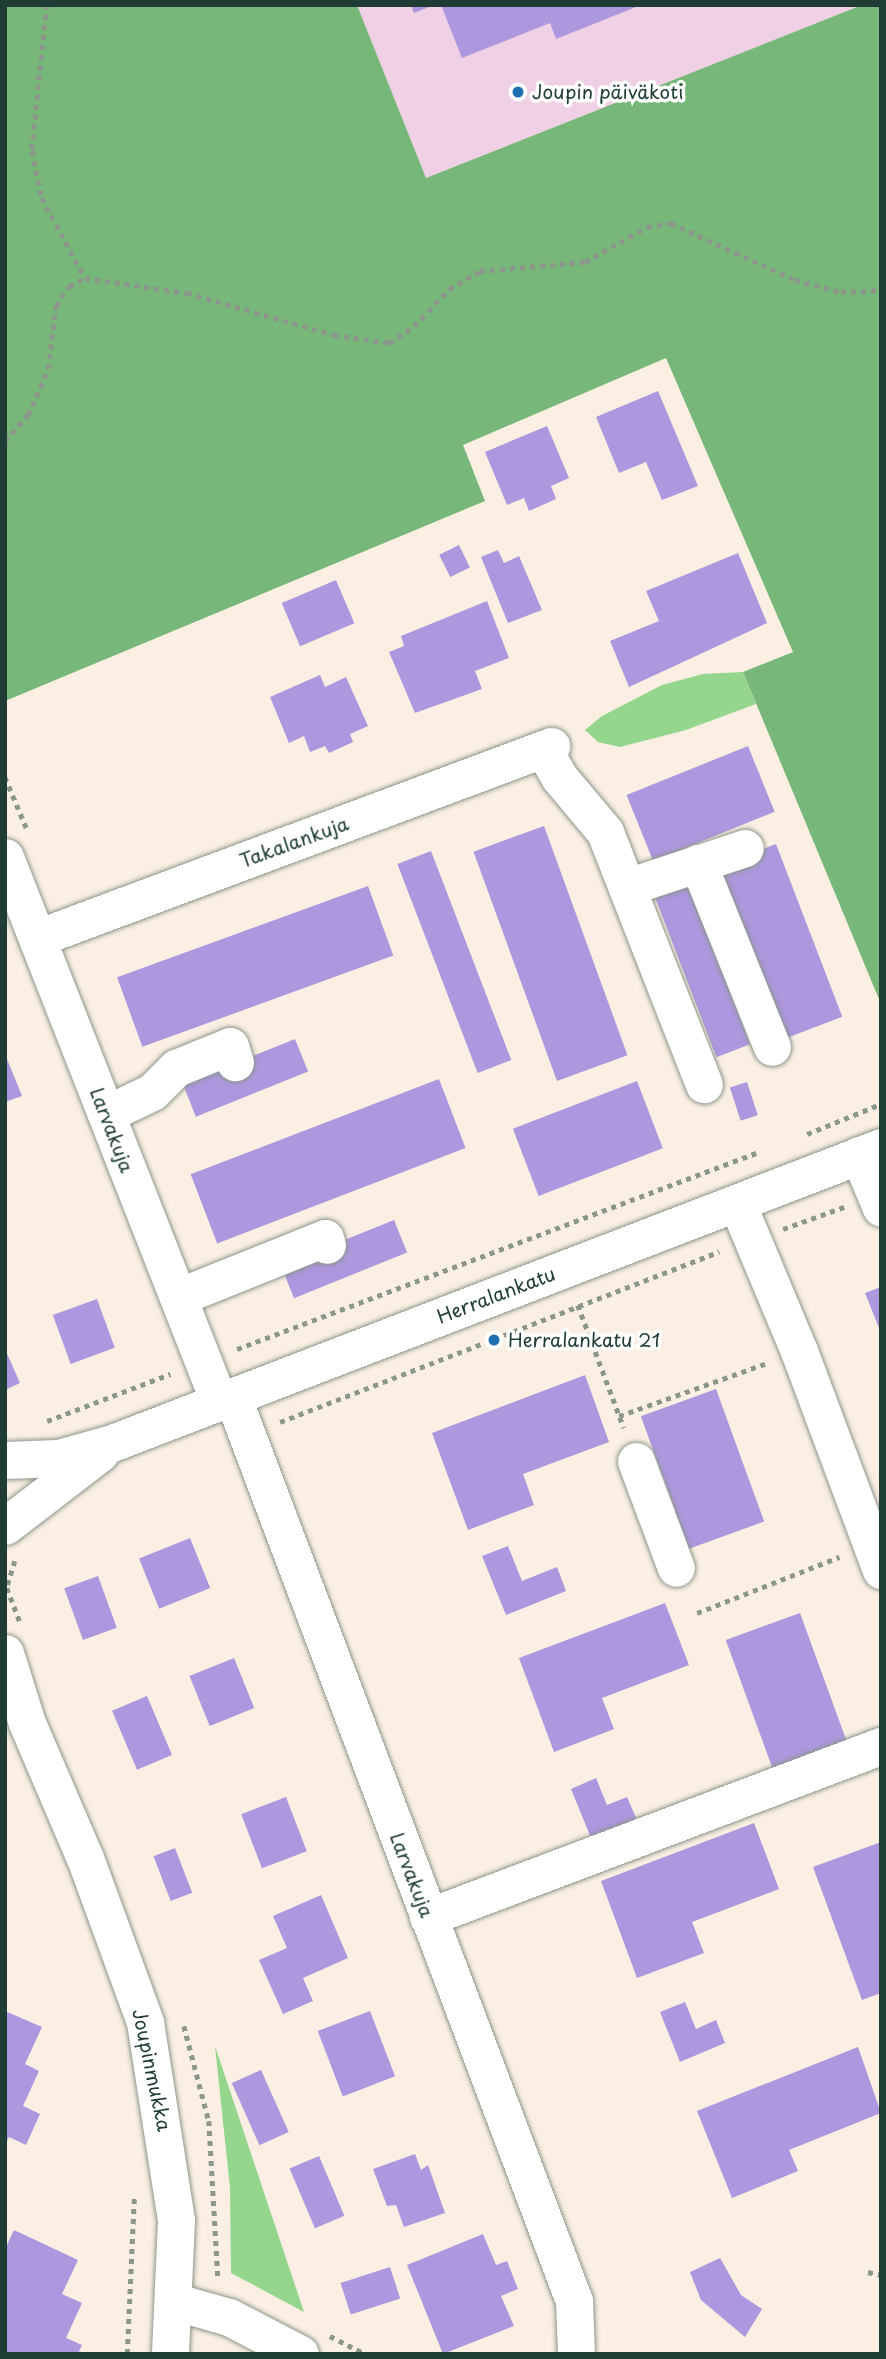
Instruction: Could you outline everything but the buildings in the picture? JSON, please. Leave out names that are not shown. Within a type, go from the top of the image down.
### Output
[{"type":"street","name":"Takalankuja","points":[[37,938],[547,748],[559,777],[605,832],[627,887]]},
{"type":"street","points":[[704,1084],[627,887],[745,848]]},
{"type":"street","name":"Larvakuja","points":[[5,857],[203,1362],[247,1435],[575,2301],[576,2354]]},
{"type":"street","points":[[698,863],[772,1047]]},
{"type":"street","points":[[106,1114],[152,1092],[176,1068],[230,1046],[236,1062]]},
{"type":"street","points":[[870,1151],[878,1202]]},
{"type":"street","name":"Herralankatu","points":[[5,1460],[58,1458],[112,1443],[870,1151]]},
{"type":"street","points":[[737,1203],[799,1351],[876,1557]]},
{"type":"street","points":[[178,1297],[325,1238],[327,1245]]},
{"type":"street","name":"Herralankatu","points":[[12,1541],[112,1443]]},
{"type":"street","points":[[636,1461],[676,1568]]},
{"type":"street","name":"Joupinmukka","points":[[15,1644],[16,1712],[85,1858],[145,2022],[175,2207],[176,2302],[170,2354]]},
{"type":"street","points":[[428,1917],[881,1746]]},
{"type":"street","points":[[176,2302],[229,2317],[300,2354]]},
{"type":"path","points":[[47,5],[32,151],[42,198],[85,278]]},
{"type":"path","points":[[5,441],[28,415],[48,369],[56,306],[69,286],[85,278],[187,293],[334,335],[389,343],[415,326],[449,289],[480,271],[585,262],[647,227],[671,223],[795,280],[841,292],[881,290]]},
{"type":"path","points":[[798,1137],[881,1104]]},
{"type":"path","points":[[35,1425],[759,1152]]},
{"type":"path","points":[[247,1435],[753,1240],[878,1202]]},
{"type":"path","points":[[564,1269],[636,1461]]},
{"type":"path","points":[[620,1416],[799,1351]]},
{"type":"path","points":[[12,1541],[8,1588],[15,1610],[15,1644]]},
{"type":"path","points":[[697,1613],[876,1557]]},
{"type":"path","points":[[5,1616],[15,1610]]},
{"type":"path","points":[[127,2354],[134,2196]]},
{"type":"path","points":[[868,2272],[881,2275]]},
{"type":"shaded area","name":"Joupin päiväkoti","points":[[357,5],[862,5],[426,178]]},
{"type":"green space","points":[[5,5],[357,5],[426,178],[862,5],[881,5],[881,1004],[743,672],[793,652],[666,358],[463,445],[485,501],[5,701]]},
{"type":"green space","points":[[743,672],[756,704],[686,730],[620,747],[598,742],[585,730],[602,716],[662,685],[703,674]]},
{"type":"green space","points":[[215,2046],[304,2312],[231,2273],[230,2188]]},
{"type":"place","name":"Joupin päiväkoti","points":[[518,92]]},
{"type":"place","name":"Herralankatu 21","points":[[494,1340]]}]
